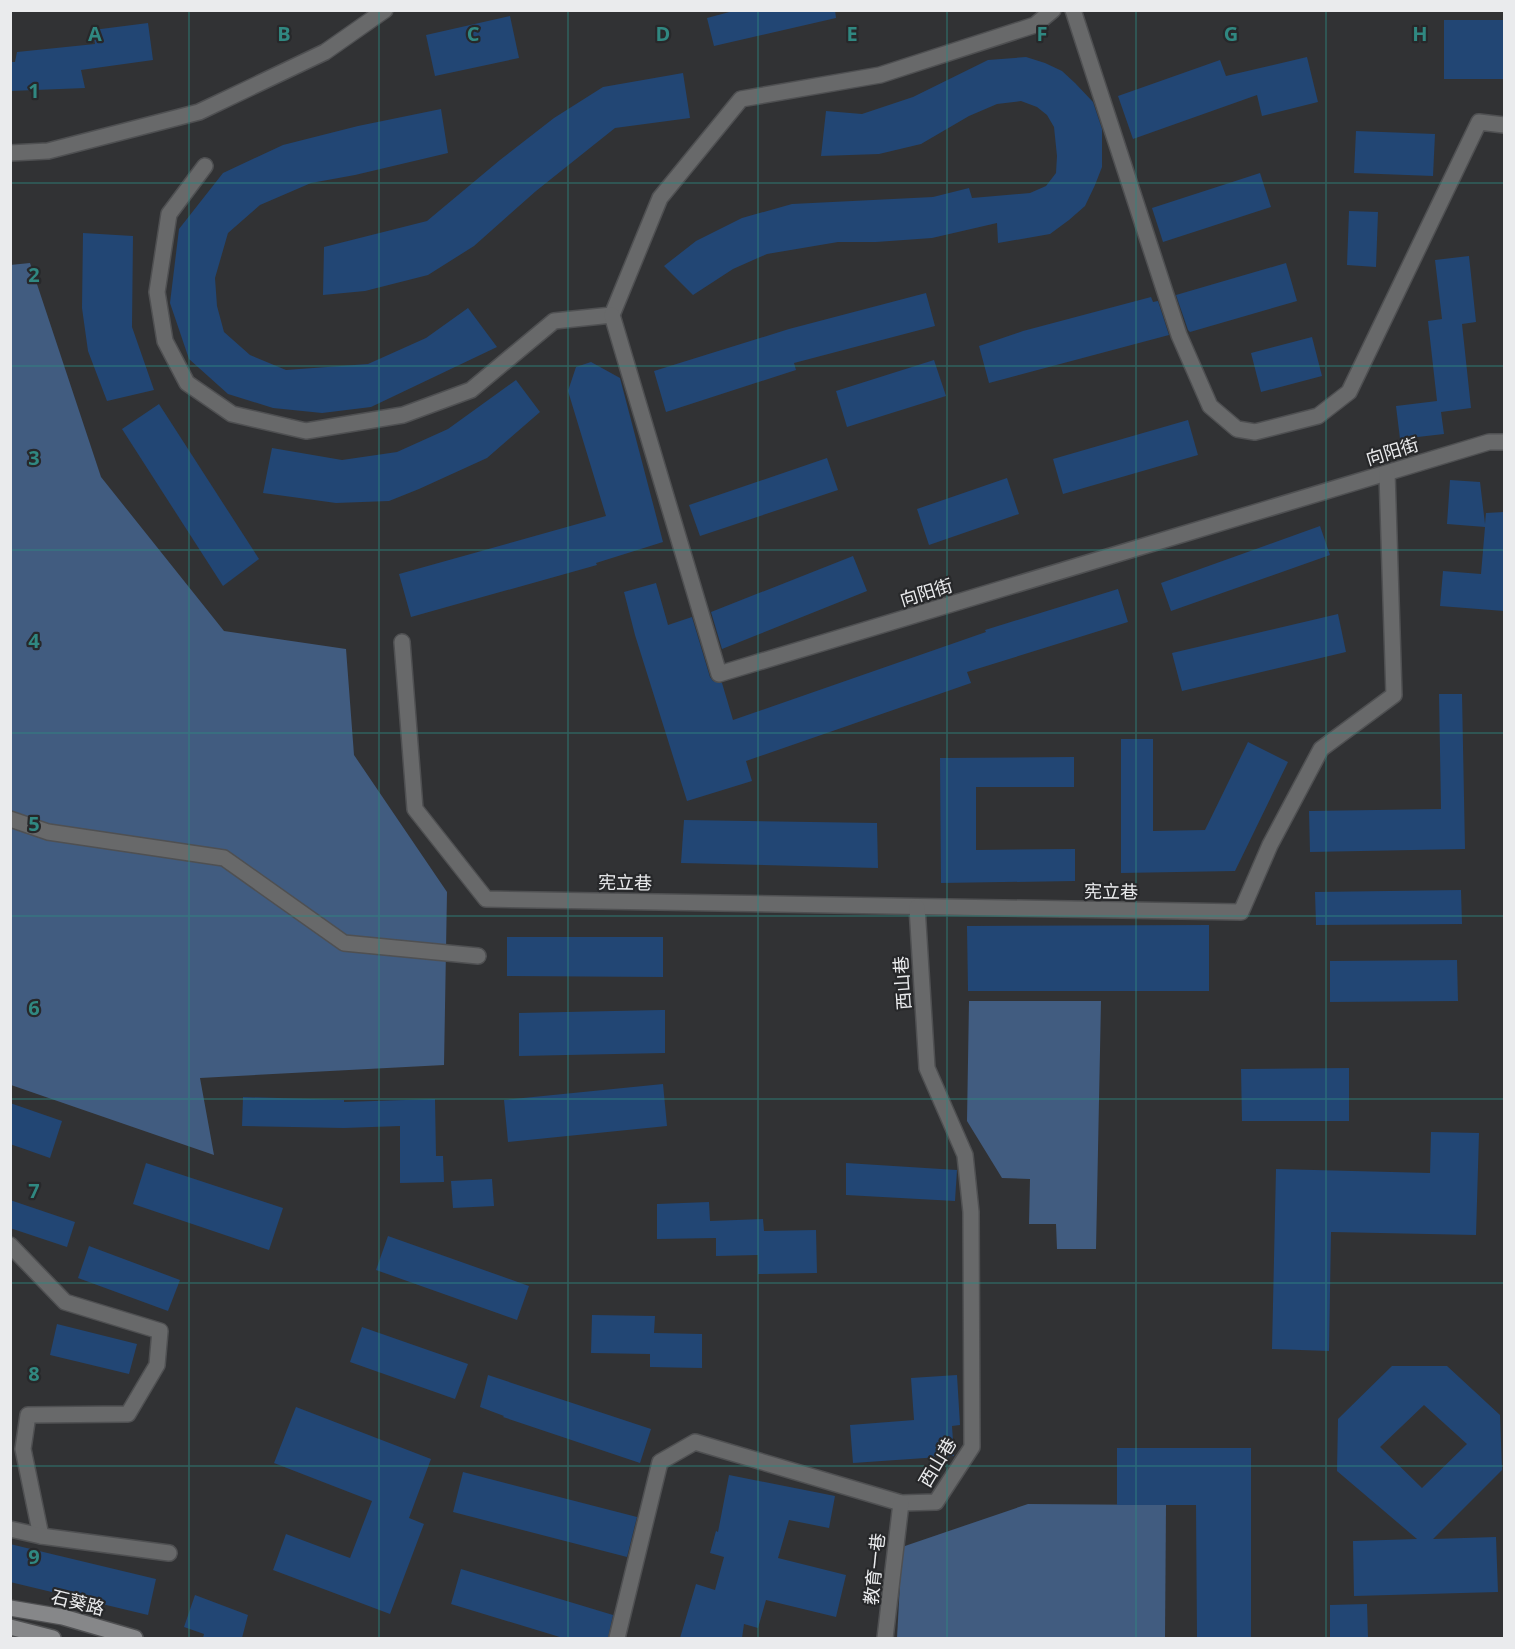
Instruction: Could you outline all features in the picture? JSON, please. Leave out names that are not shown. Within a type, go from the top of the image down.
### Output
[{"type":"main road","name":"石葵路","points":[[10,1608],[63,1617],[135,1638]]},
{"type":"main road","points":[[10,1627],[53,1638]]},
{"type":"street","points":[[10,153],[48,150],[199,112],[325,52],[385,10]]},
{"type":"street","points":[[205,166],[169,214],[157,292],[165,341],[187,383],[232,414],[306,431],[403,415],[471,390],[554,321],[612,315],[660,198],[741,99],[880,75],[1035,25],[1053,10]]},
{"type":"street","points":[[1073,10],[1179,335],[1210,406],[1237,429],[1255,432],[1318,416],[1350,392],[1479,122],[1504,125]]},
{"type":"street","name":"向阳街","points":[[612,315],[719,675],[1489,442],[1504,442]]},
{"type":"street","name":"宪立巷","points":[[402,642],[415,809],[486,899],[1241,912],[1270,845],[1322,749],[1394,695],[1387,473]]},
{"type":"street","points":[[10,819],[48,832],[224,858],[344,943],[477,956]]},
{"type":"street","name":"西山巷","points":[[617,1638],[660,1462],[695,1442],[901,1503],[936,1502],[972,1447],[971,1212],[965,1155],[927,1068],[917,907]]},
{"type":"street","points":[[10,1245],[65,1302],[160,1331],[157,1365],[128,1414],[28,1415],[23,1449],[41,1536]]},
{"type":"street","name":"教育一巷","points":[[885,1638],[901,1503]]},
{"type":"street","points":[[10,1529],[41,1536],[169,1553]]},
{"type":"shaded area","points":[[30,263],[101,477],[224,631],[346,649],[354,755],[447,892],[444,1065],[200,1078],[214,1155],[11,1085],[10,265]]},
{"type":"shaded area","points":[[969,1001],[1101,1001],[1096,1249],[1057,1249],[1056,1224],[1029,1224],[1030,1179],[1002,1178],[967,1121]]},
{"type":"shaded area","points":[[1028,1504],[1166,1505],[1165,1638],[897,1638],[902,1547]]},
{"type":"building","points":[[737,10],[835,10],[836,18],[714,46],[707,18]]},
{"type":"building","points":[[510,16],[519,58],[435,76],[426,35]]},
{"type":"building","points":[[1444,20],[1504,20],[1504,79],[1444,79]]},
{"type":"building","points":[[148,23],[153,60],[81,70],[85,88],[10,91],[10,62],[15,62],[17,52],[95,44],[93,30]]},
{"type":"building","points":[[1026,57],[1062,71],[1075,83],[1093,102],[1102,129],[1102,167],[1085,206],[1050,234],[998,243],[997,223],[932,238],[838,242],[767,254],[733,269],[693,295],[664,266],[696,241],[742,218],[792,204],[933,197],[969,188],[972,198],[1030,193],[1046,186],[1056,173],[1054,127],[1047,115],[1037,107],[1021,101],[997,104],[969,116],[921,144],[879,154],[821,156],[826,111],[862,114],[913,97],[988,60]]},
{"type":"building","points":[[1307,57],[1318,102],[1262,116],[1257,95],[1133,139],[1118,96],[1220,60],[1226,76]]},
{"type":"building","points":[[683,73],[690,118],[615,128],[536,191],[474,246],[428,275],[365,291],[323,295],[324,247],[427,221],[554,118],[603,87]]},
{"type":"building","points":[[441,109],[448,153],[311,183],[260,205],[228,233],[215,278],[217,306],[224,332],[250,355],[286,370],[368,364],[426,338],[468,308],[497,347],[371,407],[322,413],[273,408],[228,394],[189,359],[170,303],[179,229],[223,173],[283,145],[358,126]]},
{"type":"building","points":[[1356,131],[1435,134],[1433,176],[1354,173]]},
{"type":"building","points":[[1260,173],[1271,207],[1163,242],[1152,208]]},
{"type":"building","points":[[1349,211],[1378,212],[1376,267],[1347,265]]},
{"type":"building","points":[[83,233],[133,236],[132,327],[154,390],[107,401],[88,351],[82,308]]},
{"type":"building","points":[[1469,256],[1476,322],[1462,324],[1471,408],[1441,412],[1444,434],[1400,439],[1396,406],[1437,401],[1428,321],[1442,319],[1435,260]]},
{"type":"building","points":[[1286,263],[1297,301],[1190,332],[1188,330],[1176,295]]},
{"type":"building","points":[[926,293],[935,326],[794,363],[796,370],[666,412],[654,371],[789,329]]},
{"type":"building","points":[[1151,297],[1153,302],[1158,301],[1169,335],[989,383],[979,346],[1023,331]]},
{"type":"building","points":[[1312,337],[1322,376],[1261,392],[1251,353]]},
{"type":"building","points":[[934,360],[946,396],[847,427],[836,391]]},
{"type":"building","points":[[591,362],[620,378],[663,542],[596,563],[597,565],[411,617],[399,574],[606,516],[568,391],[576,367]]},
{"type":"building","points":[[516,380],[540,412],[487,458],[419,489],[389,501],[336,503],[263,493],[272,448],[342,460],[397,452],[448,429]]},
{"type":"building","points":[[159,404],[259,559],[223,586],[122,429]]},
{"type":"building","points":[[1188,420],[1198,455],[1063,494],[1053,459]]},
{"type":"building","points":[[827,458],[838,490],[700,536],[689,505]]},
{"type":"building","points":[[1007,478],[1019,514],[929,545],[917,509]]},
{"type":"building","points":[[1450,480],[1480,482],[1485,524],[1486,513],[1504,512],[1504,611],[1440,606],[1443,571],[1481,574],[1485,527],[1447,524]]},
{"type":"building","points":[[1320,526],[1330,555],[1171,611],[1161,583]]},
{"type":"building","points":[[853,556],[867,591],[722,649],[711,612]]},
{"type":"building","points":[[656,583],[668,625],[692,617],[710,677],[713,681],[722,683],[733,720],[986,632],[985,630],[1118,589],[1128,622],[967,672],[971,683],[746,761],[752,781],[687,801],[635,635],[624,592]]},
{"type":"building","points":[[1338,614],[1346,652],[1182,691],[1172,653]]},
{"type":"building","points":[[1439,694],[1462,694],[1465,849],[1310,852],[1309,811],[1441,809]]},
{"type":"building","points":[[1121,739],[1153,739],[1153,831],[1205,830],[1248,742],[1288,762],[1235,871],[1121,873]]},
{"type":"building","points":[[1074,757],[1074,787],[976,787],[976,850],[1075,849],[1075,881],[941,883],[940,758]]},
{"type":"building","points":[[684,820],[877,823],[878,868],[681,863]]},
{"type":"building","points":[[1461,890],[1462,924],[1316,925],[1315,892]]},
{"type":"building","points":[[1209,925],[1209,991],[968,991],[967,926]]},
{"type":"building","points":[[507,937],[663,937],[663,977],[507,976]]},
{"type":"building","points":[[1457,960],[1458,1001],[1330,1002],[1330,961]]},
{"type":"building","points":[[665,1010],[665,1053],[519,1056],[519,1013]]},
{"type":"building","points":[[1349,1068],[1349,1121],[1242,1121],[1241,1069]]},
{"type":"building","points":[[663,1084],[667,1126],[508,1142],[504,1100]]},
{"type":"building","points":[[243,1097],[344,1100],[344,1102],[435,1099],[436,1156],[443,1156],[444,1182],[400,1183],[400,1126],[344,1128],[242,1126]]},
{"type":"building","points":[[10,1103],[62,1121],[50,1158],[10,1144]]},
{"type":"building","points":[[1431,1132],[1479,1133],[1476,1235],[1331,1232],[1329,1351],[1272,1349],[1276,1169],[1430,1173]]},
{"type":"building","points":[[146,1163],[283,1208],[269,1250],[133,1204]]},
{"type":"building","points":[[846,1163],[957,1170],[955,1201],[846,1195]]},
{"type":"building","points":[[492,1179],[494,1206],[453,1208],[451,1181]]},
{"type":"building","points":[[10,1200],[75,1222],[67,1247],[10,1228]]},
{"type":"building","points":[[709,1202],[710,1221],[763,1219],[764,1231],[816,1230],[817,1273],[758,1274],[758,1255],[716,1256],[716,1238],[657,1239],[657,1204]]},
{"type":"building","points":[[388,1236],[529,1286],[517,1320],[376,1270]]},
{"type":"building","points":[[89,1246],[180,1280],[168,1311],[78,1278]]},
{"type":"building","points":[[592,1315],[655,1316],[654,1333],[702,1334],[702,1368],[650,1367],[650,1354],[591,1353]]},
{"type":"building","points":[[57,1324],[137,1344],[129,1374],[50,1355]]},
{"type":"building","points":[[362,1327],[468,1364],[455,1399],[350,1362]]},
{"type":"building","points":[[1392,1366],[1447,1366],[1500,1415],[1502,1470],[1433,1539],[1496,1537],[1498,1592],[1354,1596],[1353,1541],[1417,1539],[1337,1471],[1338,1419]],"holes":[[[1424,1405],[1467,1444],[1422,1488],[1380,1447]]]},
{"type":"building","points":[[488,1375],[651,1429],[640,1463],[503,1417],[480,1407]]},
{"type":"building","points":[[957,1375],[960,1425],[952,1426],[954,1456],[853,1463],[850,1425],[914,1420],[911,1378]]},
{"type":"building","points":[[296,1407],[431,1459],[409,1518],[424,1524],[390,1614],[273,1570],[286,1534],[350,1558],[372,1501],[274,1463]]},
{"type":"building","points":[[1117,1448],[1251,1448],[1251,1638],[1197,1638],[1196,1505],[1117,1505]]},
{"type":"building","points":[[463,1472],[637,1517],[627,1557],[453,1512]]},
{"type":"building","points":[[729,1475],[835,1496],[829,1528],[789,1520],[778,1558],[846,1575],[836,1617],[766,1600],[758,1628],[744,1624],[742,1638],[680,1638],[696,1584],[715,1590],[724,1557],[710,1553],[716,1531],[718,1532]]},
{"type":"building","points":[[10,1544],[156,1579],[148,1615],[10,1582]]},
{"type":"building","points":[[461,1569],[613,1615],[608,1638],[563,1638],[451,1604]]},
{"type":"building","points":[[195,1595],[248,1615],[242,1638],[203,1638],[204,1634],[184,1627]]},
{"type":"building","points":[[1367,1604],[1368,1638],[1330,1638],[1330,1605]]}]
